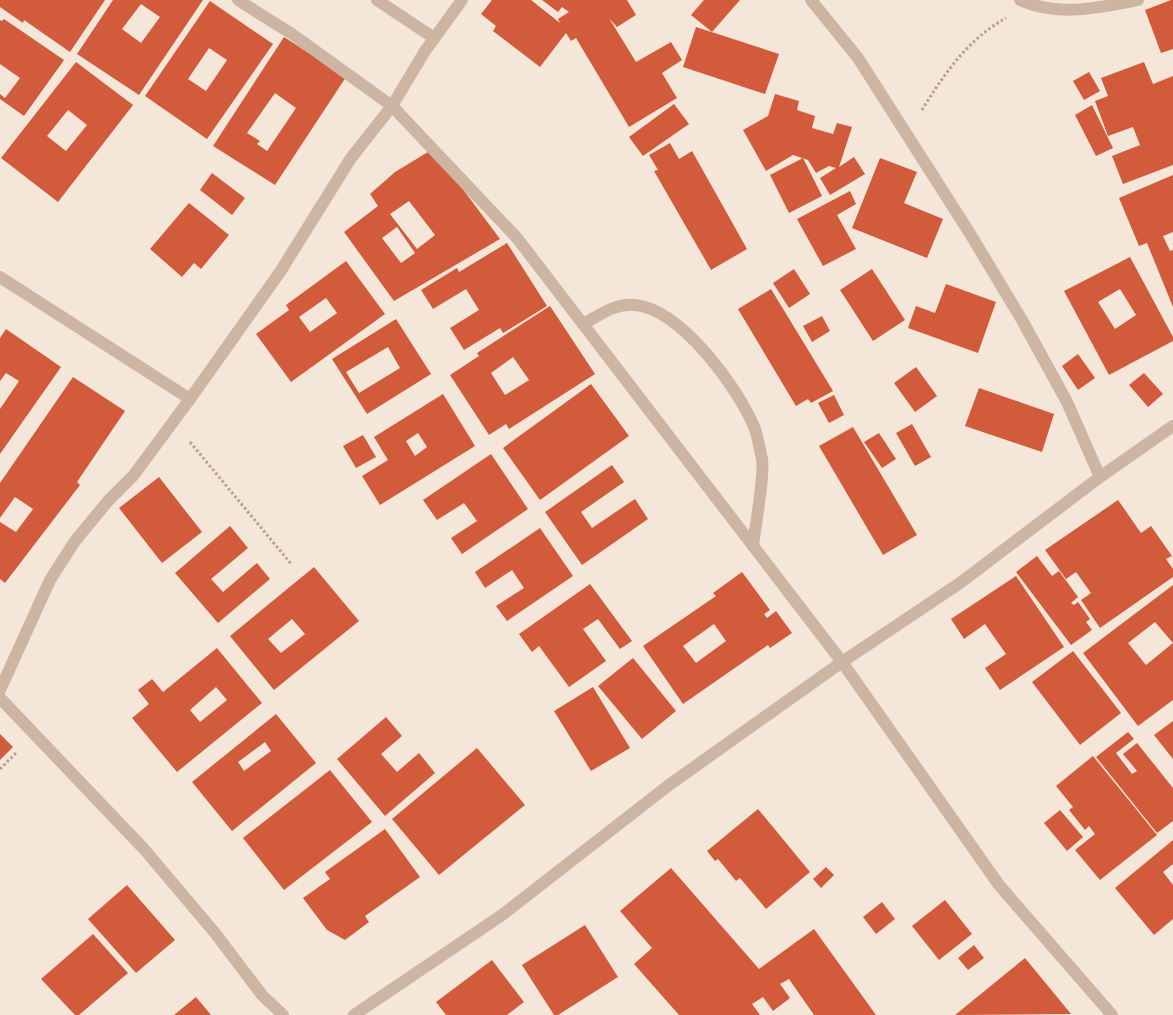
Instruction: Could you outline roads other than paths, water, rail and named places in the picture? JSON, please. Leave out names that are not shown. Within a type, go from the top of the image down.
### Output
[{"type":"street","points":[[238,0],[292,34],[392,106],[517,238],[842,662],[999,885],[1112,1015]]},
{"type":"street","points":[[377,0],[434,38]]},
{"type":"street","points":[[0,690],[50,580],[75,541],[108,501],[133,476],[190,399],[280,272],[351,158],[392,106],[434,38],[462,0]]},
{"type":"street","points":[[811,0],[858,58],[1022,320],[1067,402],[1100,477]]},
{"type":"street","points":[[1025,2],[1076,10],[1138,0]]},
{"type":"street","points":[[0,277],[190,399]]},
{"type":"street","points":[[583,324],[614,306],[636,305],[660,312],[686,330],[711,361],[737,397],[755,430],[762,462],[753,546]]},
{"type":"street","points":[[354,1015],[502,915],[669,785],[842,662],[960,583],[1100,477],[1173,426]]},
{"type":"street","points":[[0,698],[144,849],[215,933],[262,995],[283,1015]]}]
